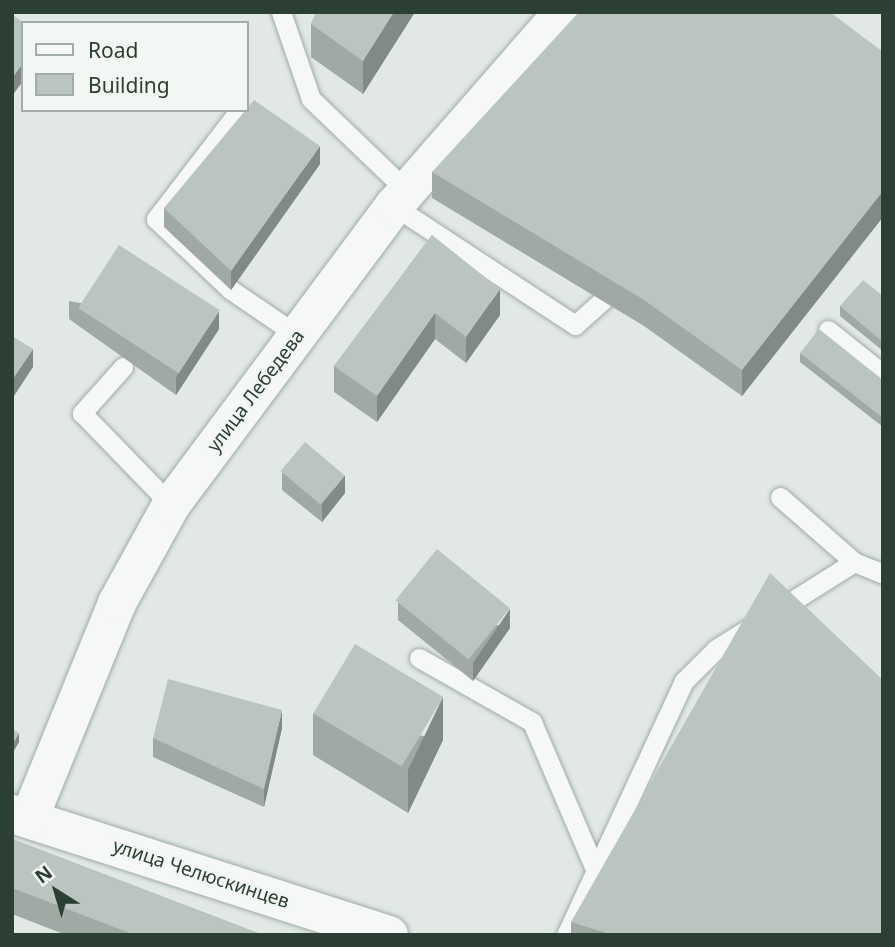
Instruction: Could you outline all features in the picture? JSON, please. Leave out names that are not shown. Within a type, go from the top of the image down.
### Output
[{"type":"street","name":"улица Лебедева","points":[[21,816],[117,603],[171,505],[401,198],[563,12]]},
{"type":"street","name":"улица Челюскинцев","points":[[21,816],[389,935]]},
{"type":"lane","points":[[281,12],[311,99],[401,198],[575,325],[635,270]]},
{"type":"lane","points":[[236,116],[156,219],[231,290],[298,335]]},
{"type":"lane","points":[[828,330],[883,374]]},
{"type":"lane","points":[[123,368],[82,413],[171,505]]},
{"type":"lane","points":[[780,497],[854,562],[883,574]]},
{"type":"lane","points":[[566,935],[684,681],[716,649],[854,562]]},
{"type":"lane","points":[[419,658],[532,722],[596,871]]},
{"type":"lane","points":[[663,725],[691,730]]},
{"type":"building","points":[[316,12],[394,12],[363,61],[311,24]]},
{"type":"building","points":[[579,12],[830,12],[883,52],[883,191],[742,370],[644,300],[432,172]]},
{"type":"building","points":[[12,16],[21,21],[21,66],[12,78]]},
{"type":"building","points":[[254,100],[320,146],[231,271],[164,208],[244,112],[248,112],[248,107]]},
{"type":"building","points":[[432,235],[500,289],[466,337],[435,313],[377,396],[334,366]]},
{"type":"building","points":[[119,245],[220,310],[179,373],[78,308]]},
{"type":"building","points":[[863,280],[883,296],[883,342],[840,306]]},
{"type":"building","points":[[819,329],[883,380],[883,418],[800,353]]},
{"type":"building","points":[[12,336],[33,349],[12,380]]},
{"type":"building","points":[[305,442],[345,475],[320,505],[281,471]]},
{"type":"building","points":[[437,549],[510,608],[469,659],[395,600]]},
{"type":"building","points":[[770,573],[883,680],[883,935],[613,935],[571,922]]},
{"type":"building","points":[[355,644],[443,697],[402,766],[313,713]]},
{"type":"building","points":[[168,679],[282,710],[264,789],[153,738]]},
{"type":"building","points":[[12,729],[19,733],[12,745]]},
{"type":"building","points":[[12,839],[263,935],[135,935],[12,888]]}]
